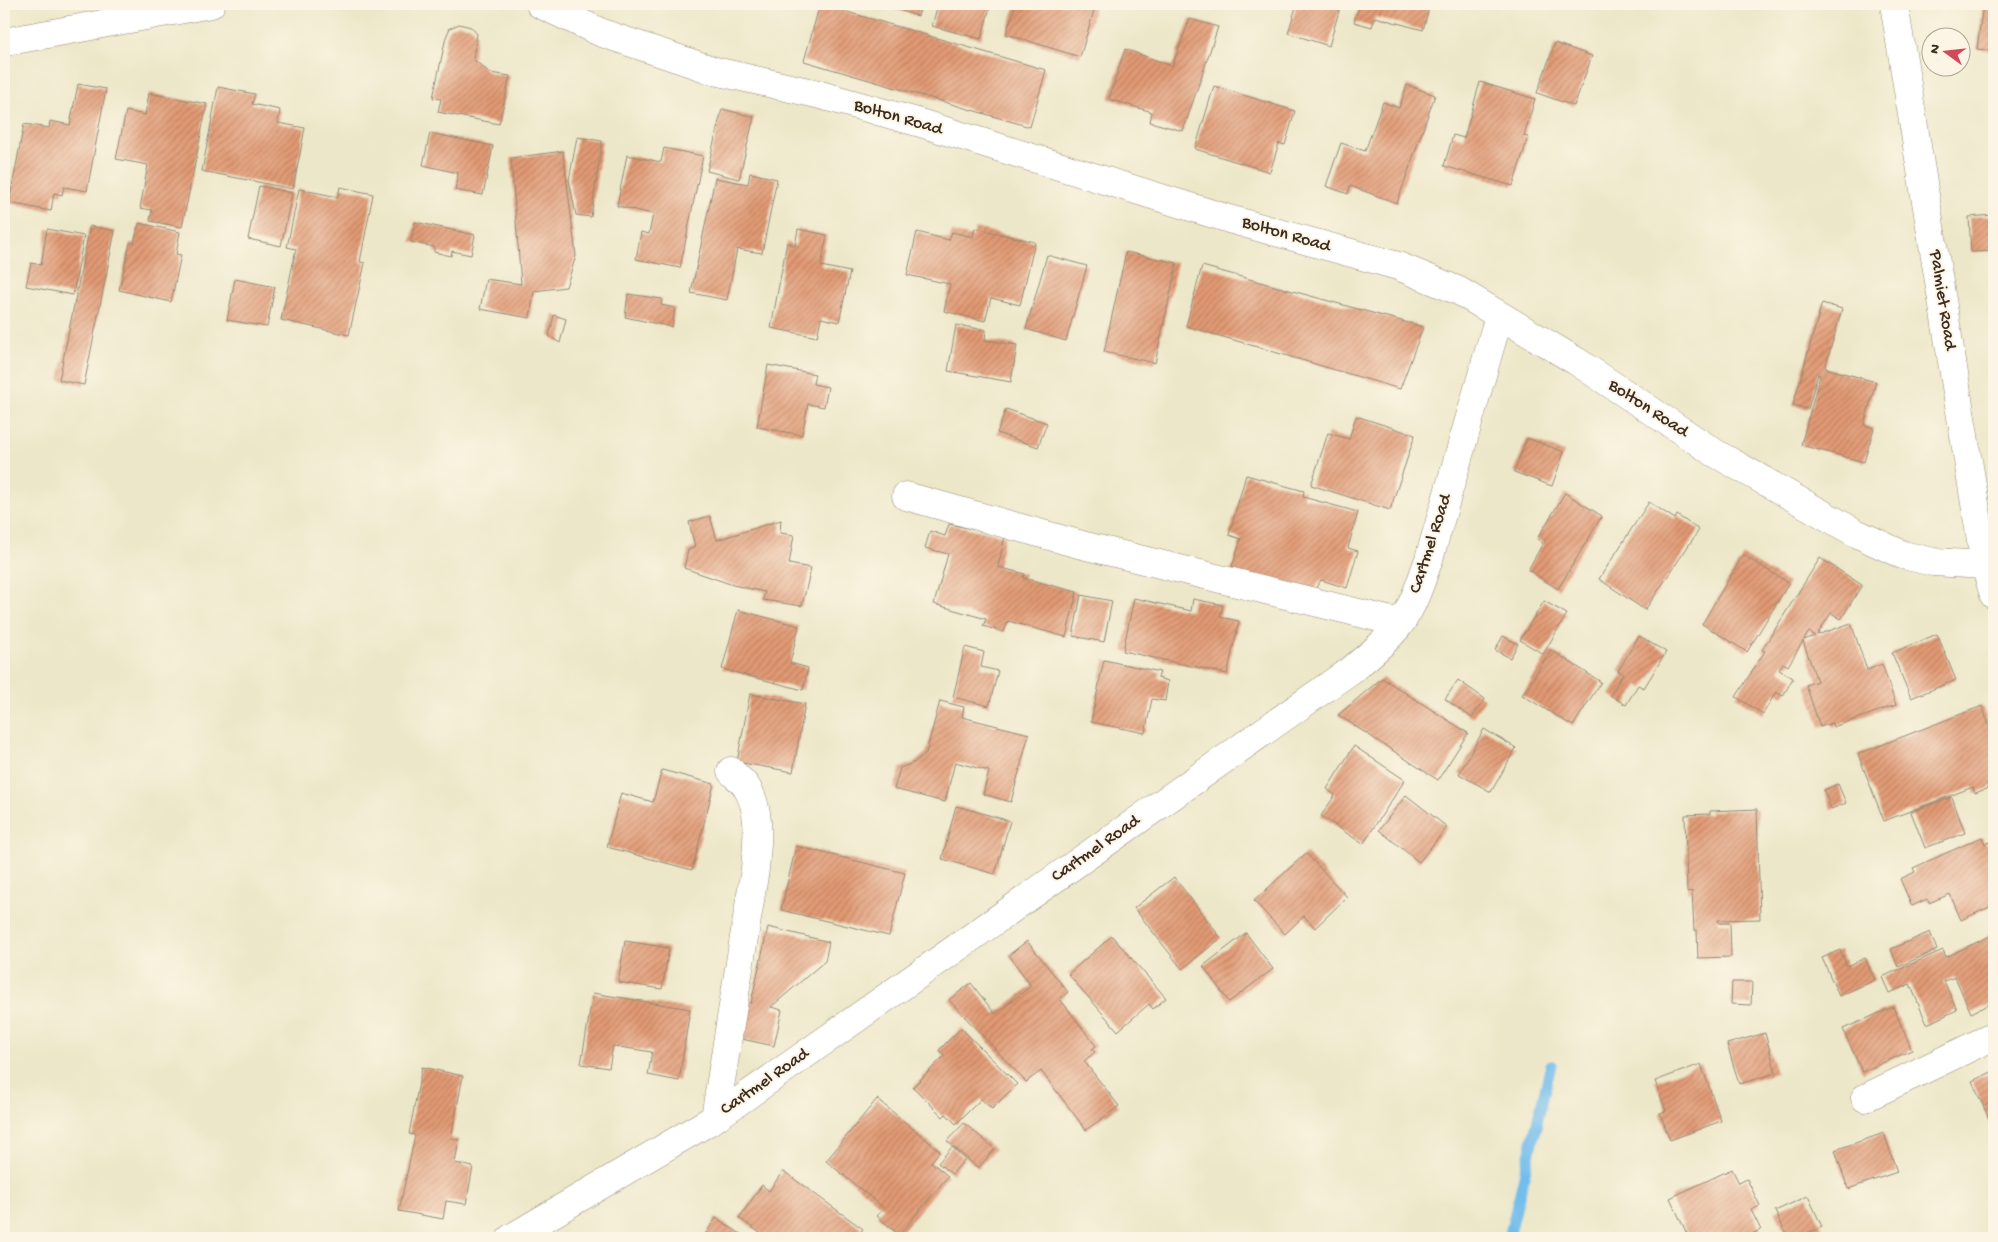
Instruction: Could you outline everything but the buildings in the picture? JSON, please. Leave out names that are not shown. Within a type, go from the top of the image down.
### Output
[{"type":"street","points":[[4,42],[211,4]]},
{"type":"street","name":"Bolton Road","points":[[540,4],[602,33],[715,71],[817,94],[917,122],[1229,219],[1398,266],[1459,291],[1576,361],[1715,453],[1856,533],[1903,555],[1933,562],[1990,564]]},
{"type":"street","name":"Palmiet Road","points":[[1894,4],[1994,596]]},
{"type":"street","name":"Cartmel Road","points":[[511,1238],[715,1118],[1351,670],[1378,649],[1400,623],[1416,594],[1429,559],[1499,316]]},
{"type":"street","points":[[906,496],[1082,545],[1400,623]]},
{"type":"street","points":[[715,1118],[758,834],[754,808],[747,788],[731,771]]},
{"type":"street","points":[[1865,1098],[1994,1036]]},
{"type":"waterway","points":[[1509,1238],[1551,1065]]}]
